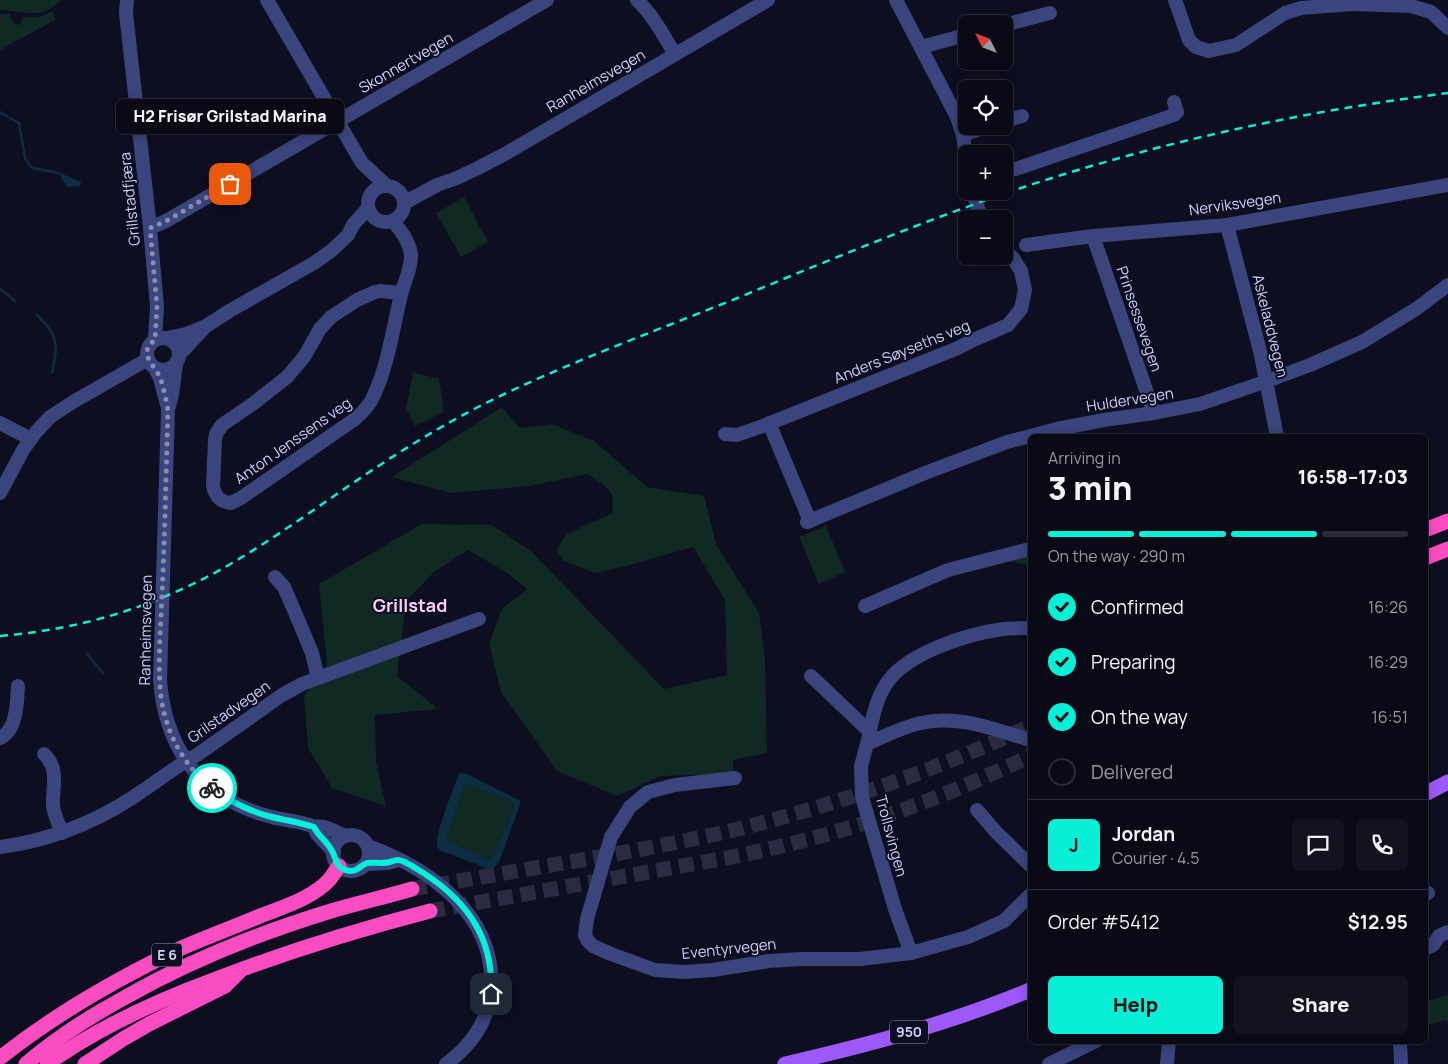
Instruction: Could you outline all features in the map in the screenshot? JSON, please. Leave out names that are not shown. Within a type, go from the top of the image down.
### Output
[{"type":"highway","points":[[1428,529],[1448,521]]},
{"type":"highway","points":[[1428,557],[1448,549]]},
{"type":"highway","name":"E 6","points":[[0,1058],[28,1036],[74,1005],[143,967],[198,941],[281,908],[314,892],[330,879],[336,859]]},
{"type":"highway","name":"E 6","points":[[9,1064],[18,1056],[67,1032],[152,983],[236,944],[331,911],[412,889]]},
{"type":"highway","points":[[47,1064],[120,1019],[179,993],[242,969],[365,929],[430,911]]},
{"type":"highway","points":[[85,1064],[123,1039],[225,986],[242,969]]},
{"type":"highway","name":"E 6","points":[[26,1064],[67,1032]]},
{"type":"main road","points":[[1428,792],[1448,782]]},
{"type":"main road","name":"950","points":[[785,1064],[822,1060],[964,1014],[1028,991]]},
{"type":"street","name":"Grillstadfjæra","points":[[127,0],[126,13],[157,306],[163,322],[161,339]]},
{"type":"street","points":[[267,0],[362,163],[371,193]]},
{"type":"street","name":"Skonnertvegen","points":[[150,228],[166,221],[547,0]]},
{"type":"street","points":[[637,0],[656,22],[675,54]]},
{"type":"street","name":"Ranheimsvegen","points":[[392,187],[437,184],[457,178],[484,166],[768,0]]},
{"type":"street","points":[[896,0],[958,120]]},
{"type":"street","points":[[1176,0],[1189,40],[1196,47],[1209,51],[1236,45],[1285,13],[1301,8],[1353,4],[1412,6],[1431,12],[1448,28]]},
{"type":"street","points":[[1013,24],[1050,14]]},
{"type":"street","points":[[921,47],[958,37]]},
{"type":"street","points":[[1013,169],[1174,115],[1176,112],[1174,102]]},
{"type":"street","points":[[1013,119],[1022,116]]},
{"type":"street","points":[[963,135],[964,145]]},
{"type":"street","points":[[362,163],[392,187],[402,195],[404,203],[402,213],[394,221],[385,222],[372,214],[368,203],[371,193],[378,187],[392,187]]},
{"type":"street","name":"Ranheimsvegen","points":[[404,203],[437,184]]},
{"type":"street","name":"Nerviksvegen","points":[[1026,245],[1094,236],[1227,224],[1448,185]]},
{"type":"street","points":[[206,326],[177,359],[173,367],[164,370],[152,364],[147,355],[149,346],[161,339],[186,334],[206,326],[314,263],[331,251],[348,235],[364,228],[372,214]]},
{"type":"street","name":"Anton Jenssens veg","points":[[394,221],[406,240],[411,254],[409,268],[374,398],[364,411],[334,435],[241,498],[231,503],[219,499],[214,492],[213,486],[215,440],[216,434],[222,425],[288,377],[304,357],[320,329],[338,312],[366,295],[375,292],[401,293]]},
{"type":"street","name":"Askeladdvegen","points":[[1227,224],[1242,276],[1267,381],[1277,434]]},
{"type":"street","name":"Prinsessevegen","points":[[1094,236],[1154,413]]},
{"type":"street","name":"Anders Søyseths veg","points":[[726,434],[737,435],[769,423],[958,348],[1008,325],[1021,309],[1025,290],[1021,272],[1013,258]]},
{"type":"street","name":"Huldervegen","points":[[1038,434],[1095,421],[1154,413],[1200,404],[1267,381],[1310,365],[1362,342],[1448,285]]},
{"type":"street","points":[[161,339],[171,340],[177,346],[177,359]]},
{"type":"street","name":"Ranheimsvegen","points":[[177,359],[168,410],[160,680],[163,708],[167,722],[176,744],[186,761]]},
{"type":"street","points":[[0,493],[16,462],[31,439],[50,417],[61,409],[152,364]]},
{"type":"street","name":"Ranheimsvegen","points":[[152,364],[160,378],[168,410]]},
{"type":"street","points":[[0,423],[31,439]]},
{"type":"street","name":"Huldervegen","points":[[769,423],[808,522],[925,473],[1007,442],[1028,437]]},
{"type":"street","points":[[865,606],[948,570],[1028,549]]},
{"type":"street","points":[[274,577],[284,587],[312,653],[318,678]]},
{"type":"street","name":"Grilstadvegen","points":[[345,836],[323,826],[314,827],[301,822],[269,816],[242,808],[203,782],[186,761],[282,695],[302,684],[479,619]]},
{"type":"street","name":"Trollsvingen","points":[[911,953],[887,885],[862,797],[861,766],[876,706],[884,687],[895,672],[913,659],[965,637],[1004,629],[1028,628]]},
{"type":"street","points":[[811,676],[869,738],[920,723],[940,720],[967,722],[1028,739]]},
{"type":"street","points":[[0,738],[8,733],[11,728],[18,686]]},
{"type":"street","points":[[44,754],[50,760],[54,769],[53,808],[62,832]]},
{"type":"street","points":[[0,847],[20,844],[86,823],[131,798],[186,761]]},
{"type":"street","name":"Eventyrvegen","points":[[735,778],[675,786],[648,792],[630,807],[611,837],[587,919],[585,935],[593,946],[655,970],[684,972],[713,970],[769,961],[860,959],[911,953],[968,937],[1004,921],[1028,897]]},
{"type":"street","points":[[977,810],[997,833],[1028,863]]},
{"type":"street","points":[[314,827],[317,834],[345,870],[358,870],[366,864],[398,860]]},
{"type":"street","points":[[336,859],[337,842],[345,836],[354,835],[360,837],[368,846],[392,854],[398,860],[409,864],[431,878],[463,907],[477,926],[489,958],[492,982],[489,1004],[484,1021],[471,1041],[446,1064]]},
{"type":"street","points":[[366,864],[369,854],[368,846]]},
{"type":"street","points":[[1428,948],[1433,946],[1439,936],[1448,932]]},
{"type":"street","points":[[1048,1064],[1090,1044]]},
{"type":"street","points":[[1167,1064],[1169,1044]]},
{"type":"street","points":[[1400,1044],[1401,1064]]},
{"type":"green space","points":[[0,0],[61,0],[47,11],[32,13],[0,10]]},
{"type":"green space","points":[[53,11],[55,20],[0,50],[0,14],[10,14],[13,21],[20,25],[22,17],[39,17]]},
{"type":"green space","points":[[464,197],[488,242],[461,257],[436,213]]},
{"type":"green space","points":[[413,372],[439,379],[444,412],[415,426],[406,409]]},
{"type":"green space","points":[[502,407],[520,428],[552,424],[594,441],[647,487],[704,496],[716,544],[759,613],[765,659],[767,753],[733,760],[733,774],[661,776],[617,796],[557,771],[501,692],[489,643],[502,609],[527,589],[506,572],[468,550],[434,572],[406,601],[397,676],[438,709],[375,715],[376,762],[386,806],[332,788],[308,748],[304,696],[327,665],[319,584],[422,524],[492,525],[532,552],[664,689],[727,675],[725,600],[693,547],[595,573],[564,561],[556,550],[567,534],[612,513],[613,498],[611,493],[604,485],[587,474],[529,486],[451,493],[392,477]]},
{"type":"green space","points":[[826,526],[845,572],[819,584],[799,537]]},
{"type":"green space","points":[[1028,552],[1028,565],[1011,561],[1005,558]]},
{"type":"green space","points":[[466,785],[510,800],[513,803],[514,807],[496,851],[490,860],[446,840]]},
{"type":"green space","points":[[1448,995],[1448,1022],[1446,1020],[1428,1025],[1428,1001]]},
{"type":"water","points":[[55,171],[81,182],[80,186],[67,187],[60,175],[54,173]]},
{"type":"water","points":[[465,773],[521,801],[499,862],[493,868],[486,868],[442,851],[437,846],[442,821],[459,774]],"holes":[[[469,785],[510,800],[513,803],[514,807],[496,851],[490,860],[446,840],[464,787]]]},
{"type":"waterway","points":[[0,112],[19,123],[25,158],[32,168],[54,172]]},
{"type":"waterway","points":[[0,289],[15,301]]},
{"type":"waterway","points":[[37,315],[49,329],[55,341],[56,348],[52,372]]},
{"type":"waterway","points":[[87,654],[103,673]]},
{"type":"tunnel","points":[[412,889],[662,845],[776,819],[887,785],[959,757],[1028,727]]},
{"type":"tunnel","points":[[430,911],[743,855],[807,840],[912,807],[1028,757]]},
{"type":"railway","points":[[0,636],[55,629],[82,623],[134,608],[184,588],[252,551],[418,441],[496,398],[555,371],[953,212],[1079,170],[1130,155],[1235,129],[1394,100],[1448,93]]},
{"type":"way so far","points":[[212,788],[203,782],[186,761],[176,744],[167,722],[161,694],[160,643],[168,410],[160,378],[147,355],[149,346],[155,340],[157,306],[150,228],[166,221],[230,184]]},
{"type":"place","name":"H2 Frisør Grilstad Marina","points":[[230,184]]},
{"type":"district","name":"Grillstad","points":[[410,606]]},
{"type":"route","points":[[212,788],[242,808],[269,816],[301,822],[314,827],[317,834],[334,852],[335,861],[345,870],[358,870],[366,864],[398,860],[409,864],[431,878],[463,907],[477,926],[489,958],[492,982],[491,994]]}]
